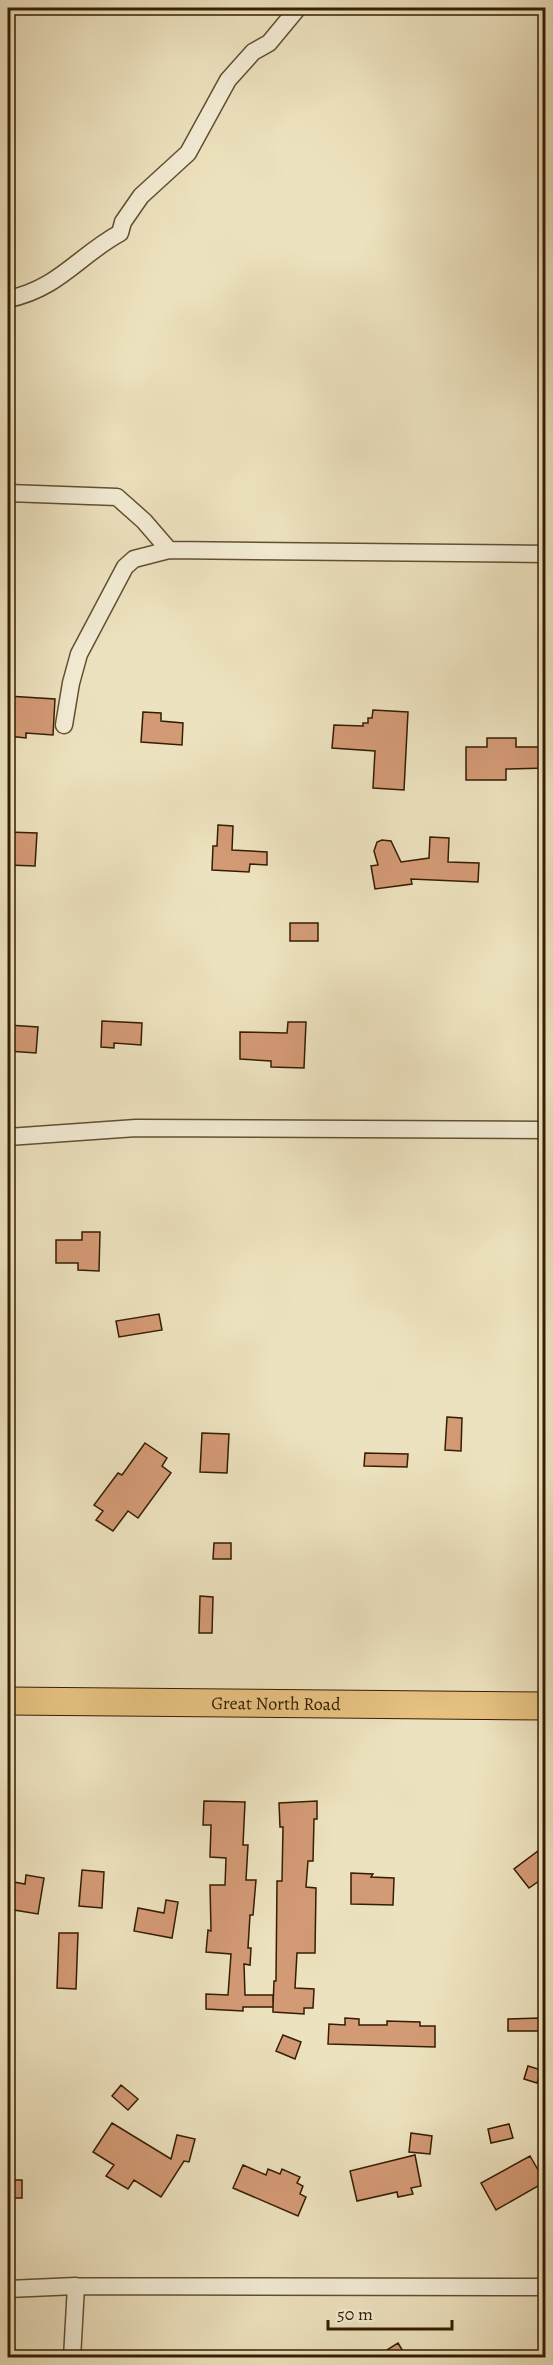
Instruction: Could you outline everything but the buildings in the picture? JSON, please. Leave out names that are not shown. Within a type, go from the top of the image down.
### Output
[{"type":"highway","name":"Great North Road","points":[[8,1701],[546,1706]]},
{"type":"street","points":[[8,299],[22,297],[66,274],[102,243],[120,233],[123,222],[141,196],[188,153],[228,80],[253,52],[268,42],[298,8]]},
{"type":"street","points":[[8,493],[117,497],[144,521],[170,550]]},
{"type":"street","points":[[64,725],[71,683],[79,654],[124,567],[134,559],[170,550],[546,554]]},
{"type":"street","points":[[8,1137],[136,1128],[546,1130]]},
{"type":"street","points":[[72,2358],[76,2286]]},
{"type":"street","points":[[8,2289],[76,2286],[546,2287]]}]
